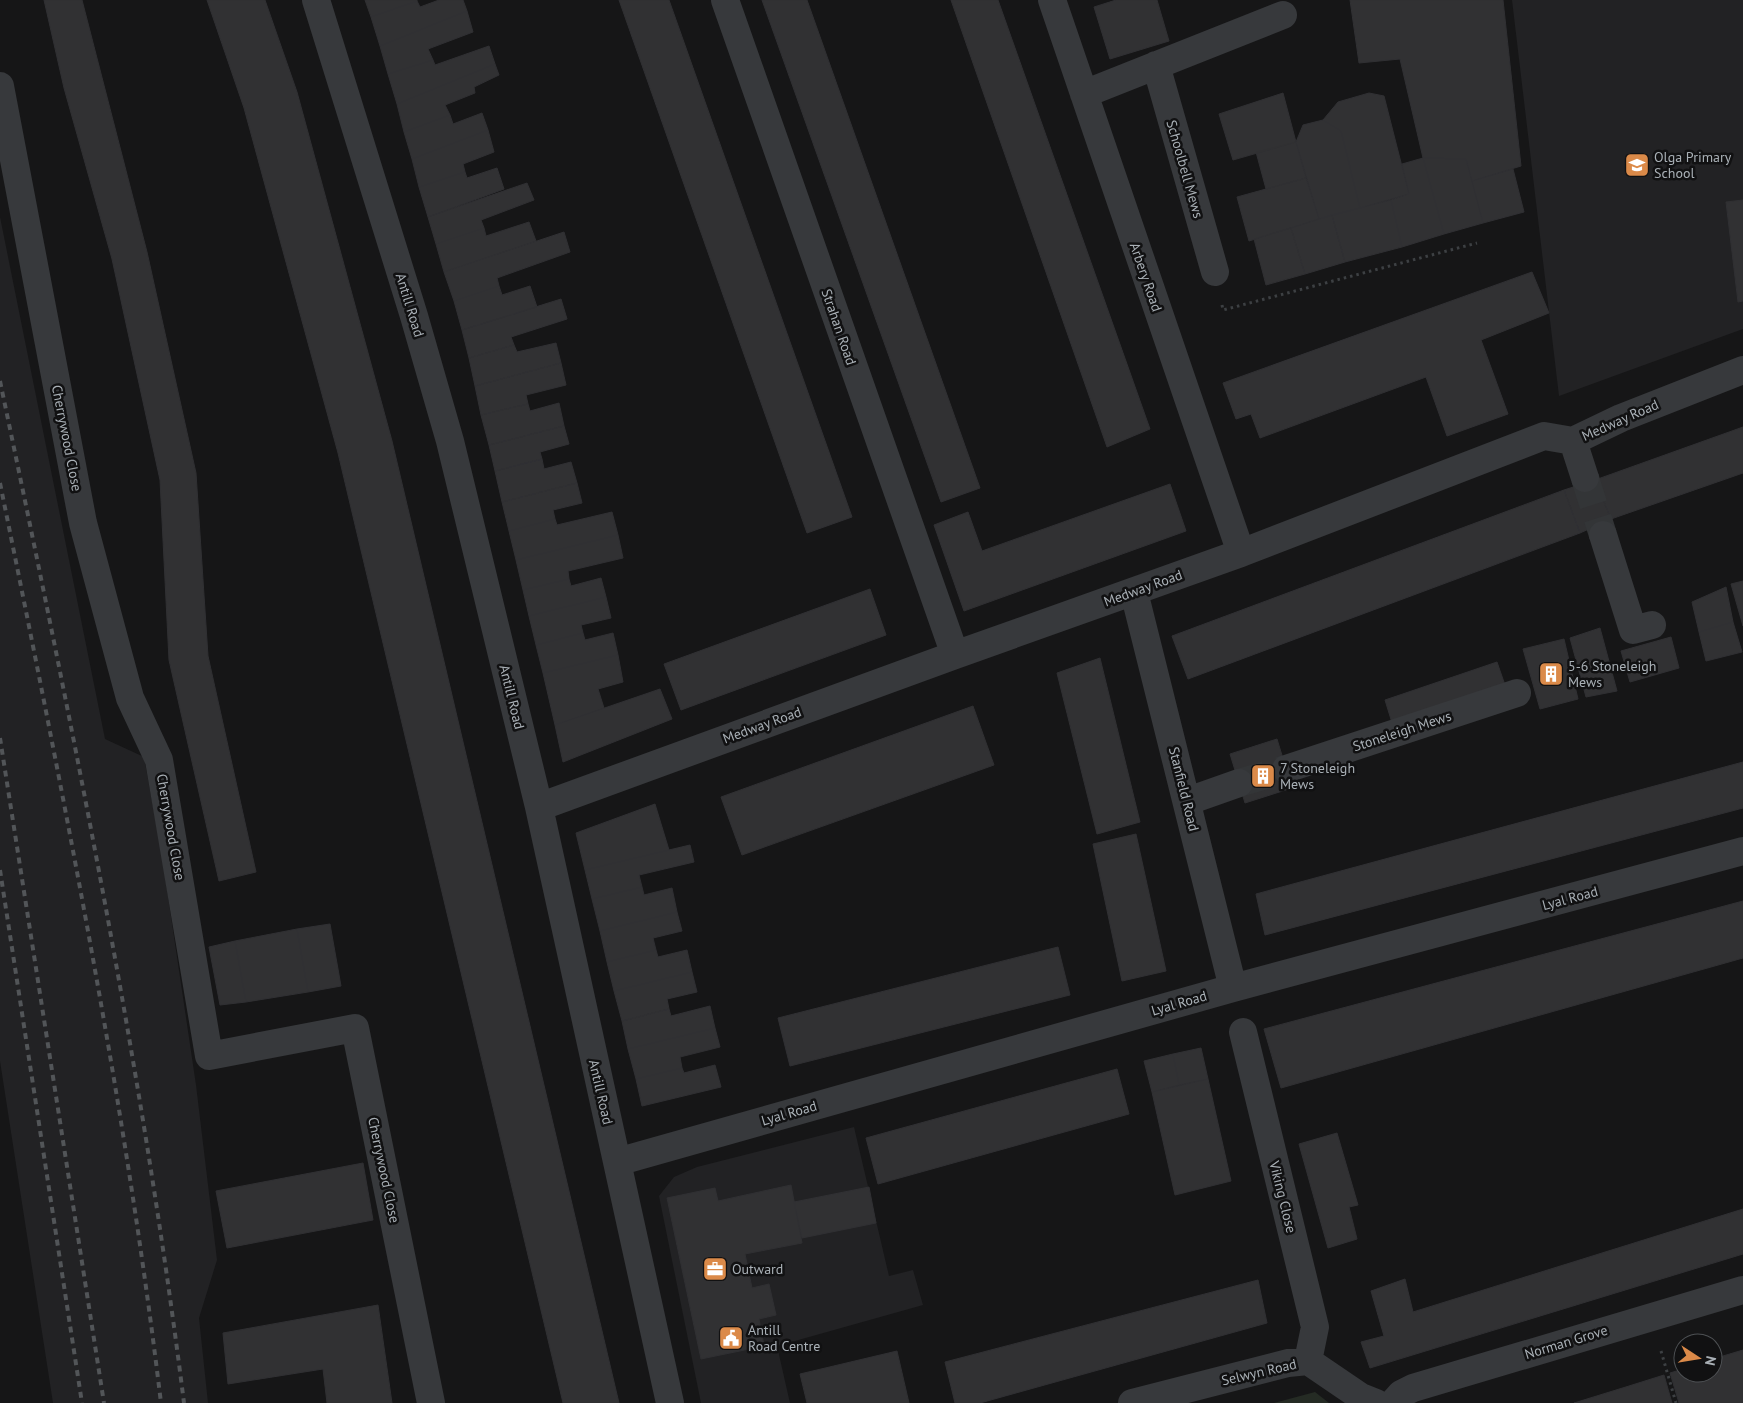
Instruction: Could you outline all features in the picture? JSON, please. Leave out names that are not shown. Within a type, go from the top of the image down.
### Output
[{"type":"street","name":"Antill Road","points":[[316,0],[414,316],[447,432],[539,807],[670,1403]]},
{"type":"street","name":"Strahan Road","points":[[725,0],[955,655]]},
{"type":"street","name":"Arbery Road","points":[[1052,0],[1241,553]]},
{"type":"street","points":[[1084,94],[1284,15]]},
{"type":"street","name":"Schoolbell Mews","points":[[1156,65],[1215,272]]},
{"type":"street","name":"Cherrywood Close","points":[[0,86],[83,523],[130,698],[159,760],[210,1056],[355,1028],[431,1403]]},
{"type":"street","name":"Medway Road","points":[[539,807],[1241,553],[1544,436],[1573,441],[1621,418],[1743,370]]},
{"type":"street","points":[[1573,441],[1585,478]]},
{"type":"street","points":[[1603,535],[1633,630],[1652,625]]},
{"type":"street","name":"Stanfield Road","points":[[1134,592],[1188,801],[1233,988]]},
{"type":"street","name":"Stoneleigh Mews","points":[[1286,769],[1517,693]]},
{"type":"street","points":[[1188,801],[1239,783]]},
{"type":"street","name":"Lyal Road","points":[[617,1162],[1233,988],[1743,851]]},
{"type":"street","name":"Viking Close","points":[[1243,1032],[1315,1327],[1308,1361]]},
{"type":"street","name":"Norman Grove","points":[[1393,1403],[1413,1388],[1743,1290]]},
{"type":"street","name":"Selwyn Road","points":[[1132,1403],[1288,1363],[1308,1361],[1361,1397],[1376,1403]]},
{"type":"path","points":[[1215,272],[1223,310],[1477,243]]},
{"type":"path","points":[[1652,1316],[1676,1403]]},
{"type":"shaded area","name":"Olga Primary School","points":[[1512,0],[1743,0],[1743,329],[1559,396]]},
{"type":"shaded area","points":[[0,217],[105,739],[144,757],[162,856],[196,1085],[217,1260],[199,1318],[208,1403],[53,1403],[0,1061]]},
{"type":"shaded area","points":[[854,1127],[889,1276],[913,1270],[923,1305],[777,1346],[790,1403],[701,1403],[659,1196],[674,1177],[697,1167]]},
{"type":"shaded area","points":[[1315,1392],[1329,1403],[1274,1403]]},
{"type":"building","points":[[44,0],[82,0],[147,252],[196,473],[208,656],[256,872],[219,881],[169,660],[160,480],[112,259],[64,88]]},
{"type":"building","points":[[207,0],[265,0],[297,92],[392,441],[619,1403],[563,1403],[338,453],[244,108]]},
{"type":"building","points":[[365,0],[417,0],[417,1],[371,17]]},
{"type":"building","points":[[439,0],[463,0],[467,11],[380,46],[371,17],[417,1],[420,7]]},
{"type":"building","points":[[619,0],[669,0],[852,517],[807,533]]},
{"type":"building","points":[[762,0],[807,0],[980,488],[941,502]]},
{"type":"building","points":[[951,0],[998,0],[1150,429],[1107,447]]},
{"type":"building","points":[[1116,0],[1157,0],[1169,41],[1110,59],[1094,7]]},
{"type":"building","points":[[1350,0],[1503,0],[1521,166],[1472,181],[1466,159],[1423,158],[1400,59],[1359,63]]},
{"type":"building","points":[[467,11],[473,32],[428,49],[433,60],[388,74],[380,46]]},
{"type":"building","points":[[489,46],[495,64],[397,104],[388,74],[433,60],[435,65]]},
{"type":"building","points":[[495,64],[499,75],[474,87],[475,93],[445,105],[450,115],[404,132],[397,104]]},
{"type":"building","points":[[1283,93],[1296,142],[1233,160],[1219,114]]},
{"type":"building","points":[[1369,93],[1384,96],[1409,194],[1360,208],[1341,131],[1323,120],[1338,102]]},
{"type":"building","points":[[482,113],[488,130],[412,159],[404,132],[450,115],[453,124]]},
{"type":"building","points":[[1323,120],[1341,131],[1360,208],[1319,219],[1296,142],[1303,125]]},
{"type":"building","points":[[488,130],[494,152],[463,164],[465,172],[419,187],[412,159]]},
{"type":"building","points":[[1296,142],[1306,178],[1266,189],[1256,152]]},
{"type":"building","points":[[1423,158],[1444,234],[1402,247],[1391,200],[1409,194],[1402,164]]},
{"type":"building","points":[[1423,158],[1466,159],[1483,223],[1444,234]]},
{"type":"building","points":[[497,168],[504,189],[428,217],[419,187],[465,172],[467,178]]},
{"type":"building","points":[[1513,169],[1524,212],[1483,223],[1472,181]]},
{"type":"building","points":[[1306,178],[1319,219],[1249,241],[1237,197]]},
{"type":"building","points":[[527,183],[534,200],[481,220],[484,228],[436,244],[428,217]]},
{"type":"building","points":[[1391,200],[1402,247],[1345,262],[1332,215]]},
{"type":"building","points":[[1743,200],[1743,301],[1738,302],[1726,202]]},
{"type":"building","points":[[1332,215],[1345,262],[1305,274],[1291,228]]},
{"type":"building","points":[[529,222],[536,241],[444,272],[436,244],[484,228],[486,236]]},
{"type":"building","points":[[1291,228],[1305,274],[1266,285],[1254,239]]},
{"type":"building","points":[[564,232],[570,252],[497,278],[499,286],[454,301],[444,272]]},
{"type":"building","points":[[1532,272],[1549,313],[1481,340],[1508,414],[1447,436],[1426,377],[1260,438],[1251,414],[1236,419],[1223,383]]},
{"type":"building","points":[[499,286],[502,295],[530,286],[537,307],[462,330],[454,301]]},
{"type":"building","points":[[561,299],[567,319],[511,337],[514,345],[469,358],[462,330]]},
{"type":"building","points":[[556,343],[561,363],[475,386],[469,358],[514,345],[517,352]]},
{"type":"building","points":[[561,363],[566,385],[526,395],[528,404],[481,415],[475,386]]},
{"type":"building","points":[[559,403],[564,426],[489,445],[481,415],[528,404],[530,411]]},
{"type":"building","points":[[564,426],[569,444],[540,452],[542,459],[495,471],[489,445]]},
{"type":"building","points":[[1743,427],[1743,473],[1611,519],[1595,480]]},
{"type":"building","points":[[542,459],[544,469],[571,462],[577,483],[502,502],[495,471]]},
{"type":"building","points":[[1595,480],[1611,519],[1580,533],[1564,490]]},
{"type":"building","points":[[577,483],[582,503],[553,510],[555,519],[509,531],[502,502]]},
{"type":"building","points":[[1170,484],[1186,531],[964,611],[934,525],[968,512],[982,551]]},
{"type":"building","points":[[1564,490],[1580,533],[1188,679],[1172,636]]},
{"type":"building","points":[[612,512],[618,535],[516,560],[509,531],[555,519],[557,525]]},
{"type":"building","points":[[618,535],[623,558],[568,571],[569,579],[523,590],[516,560]]},
{"type":"building","points":[[601,578],[606,597],[529,616],[523,590],[569,579],[571,586]]},
{"type":"building","points":[[1743,581],[1743,626],[1731,584]]},
{"type":"building","points":[[1726,587],[1733,622],[1699,632],[1692,602]]},
{"type":"building","points":[[870,589],[886,635],[681,710],[664,664]]},
{"type":"building","points":[[606,597],[611,618],[581,625],[583,633],[536,645],[529,616]]},
{"type":"building","points":[[1733,622],[1742,652],[1706,661],[1699,632]]},
{"type":"building","points":[[1600,628],[1617,691],[1586,697],[1570,638]]},
{"type":"building","points":[[583,633],[585,640],[613,633],[618,655],[543,673],[536,645]]},
{"type":"building","points":[[1671,637],[1679,668],[1630,682],[1621,651]]},
{"type":"building","name":"5-6 Stoneleigh Mews","points":[[1564,639],[1578,699],[1540,709],[1523,649]]},
{"type":"building","points":[[618,655],[623,682],[598,689],[604,708],[555,725],[543,673]]},
{"type":"building","points":[[1100,658],[1140,822],[1097,834],[1057,673]]},
{"type":"building","points":[[1497,662],[1506,688],[1393,726],[1385,700]]},
{"type":"building","points":[[660,689],[672,719],[563,762],[555,725]]},
{"type":"building","points":[[973,706],[994,765],[742,855],[721,797]]},
{"type":"building","name":"7 Stoneleigh Mews","points":[[1277,739],[1292,788],[1245,803],[1230,754]]},
{"type":"building","points":[[1743,762],[1743,808],[1265,935],[1256,894]]},
{"type":"building","points":[[655,804],[669,850],[585,870],[576,833]]},
{"type":"building","points":[[1136,834],[1166,971],[1122,981],[1093,844]]},
{"type":"building","points":[[690,845],[694,862],[639,875],[642,887],[592,899],[585,870]]},
{"type":"building","points":[[642,887],[644,895],[672,888],[677,912],[600,931],[592,899]]},
{"type":"building","points":[[1743,901],[1743,958],[1281,1088],[1264,1029]]},
{"type":"building","points":[[677,912],[682,931],[653,938],[656,950],[607,962],[600,931]]},
{"type":"building","points":[[330,924],[341,986],[308,992],[297,929]]},
{"type":"building","points":[[297,929],[308,992],[246,1002],[235,941]]},
{"type":"building","points":[[235,941],[246,1002],[220,1005],[209,947]]},
{"type":"building","points":[[1058,947],[1070,995],[790,1066],[778,1018]]},
{"type":"building","points":[[656,950],[658,957],[687,950],[692,972],[614,991],[607,962]]},
{"type":"building","points":[[692,972],[697,992],[667,999],[669,1009],[622,1021],[614,991]]},
{"type":"building","points":[[710,1006],[715,1028],[628,1049],[622,1021],[669,1009],[671,1016]]},
{"type":"building","points":[[715,1028],[720,1047],[680,1057],[682,1068],[636,1079],[628,1049]]},
{"type":"building","points":[[1201,1048],[1208,1079],[1179,1085],[1173,1054]]},
{"type":"building","points":[[1173,1054],[1179,1085],[1152,1092],[1144,1061]]},
{"type":"building","points":[[715,1065],[721,1087],[642,1106],[636,1079],[682,1068],[684,1073]]},
{"type":"building","points":[[1117,1069],[1129,1114],[878,1184],[866,1138]]},
{"type":"building","points":[[1208,1079],[1231,1181],[1175,1195],[1152,1092]]},
{"type":"building","points":[[1337,1133],[1358,1205],[1349,1207],[1357,1239],[1328,1248],[1299,1144]]},
{"type":"building","points":[[363,1163],[373,1220],[227,1248],[216,1191]]},
{"type":"building","name":"Outward","points":[[791,1185],[802,1243],[745,1254],[752,1288],[769,1284],[776,1315],[759,1319],[764,1346],[701,1359],[667,1198],[715,1188],[718,1201]]},
{"type":"building","points":[[869,1187],[876,1223],[802,1238],[794,1202]]},
{"type":"building","points":[[1743,1209],[1743,1254],[1370,1368],[1361,1342],[1384,1336],[1371,1291],[1405,1279],[1413,1312]]},
{"type":"building","points":[[1258,1280],[1267,1323],[980,1403],[955,1403],[945,1362]]},
{"type":"building","points":[[378,1305],[392,1403],[327,1403],[323,1369],[228,1384],[223,1333]]},
{"type":"building","points":[[1743,1350],[1743,1403],[1679,1403],[1673,1383],[1723,1383],[1723,1356]]},
{"type":"building","points":[[897,1351],[909,1403],[807,1403],[800,1374]]},
{"type":"building","points":[[1673,1372],[1673,1383],[1670,1373]]},
{"type":"building","points":[[1664,1375],[1672,1403],[1574,1403],[1629,1386]]},
{"type":"tunnel","points":[[1585,478],[1603,535]]},
{"type":"tunnel","points":[[1239,783],[1286,769]]},
{"type":"railway","points":[[0,381],[53,635],[126,1018],[167,1274],[184,1403]]},
{"type":"railway","points":[[0,483],[90,942],[129,1172],[161,1403]]},
{"type":"railway","points":[[0,738],[104,1403]]},
{"type":"railway","points":[[0,870],[82,1403]]},
{"type":"place","name":"Olga Primary School","points":[[1637,165]]},
{"type":"place","name":"5-6 Stoneleigh Mews","points":[[1551,674]]},
{"type":"place","name":"7 Stoneleigh Mews","points":[[1263,776]]},
{"type":"place","name":"Outward","points":[[715,1269]]},
{"type":"place","name":"Antill Road Centre","points":[[731,1338]]}]
